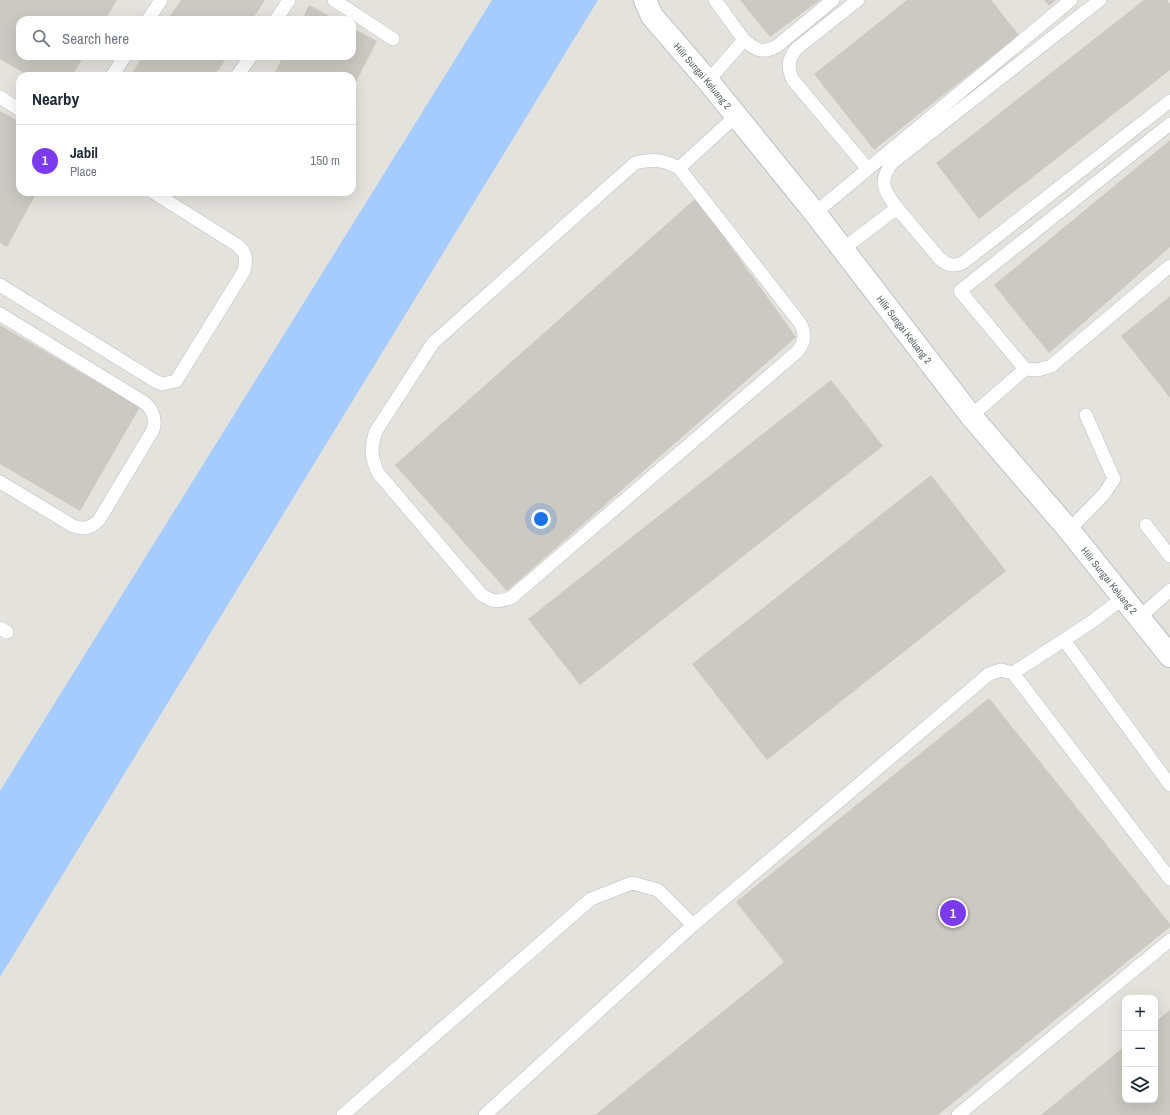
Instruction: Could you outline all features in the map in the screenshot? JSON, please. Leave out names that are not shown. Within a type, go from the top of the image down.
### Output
[{"type":"street","name":"Hilir Sungai Keluang 2","points":[[644,0],[652,16],[708,81],[815,213],[971,416],[1069,530],[1170,656]]},
{"type":"lane","points":[[150,16],[160,0]]},
{"type":"lane","points":[[279,16],[289,0]]},
{"type":"lane","points":[[334,0],[393,39]]},
{"type":"lane","points":[[715,0],[744,40],[758,50],[768,51],[777,46],[833,0]]},
{"type":"lane","points":[[858,0],[796,49],[789,58],[788,70],[793,80],[867,168]]},
{"type":"lane","points":[[815,213],[867,168],[1071,0]]},
{"type":"lane","points":[[1100,0],[892,163],[885,173],[883,185],[897,208],[940,260],[947,264],[956,266],[964,262],[1170,101]]},
{"type":"lane","points":[[708,81],[744,40]]},
{"type":"lane","points":[[115,72],[122,60]]},
{"type":"lane","points":[[240,72],[248,60]]},
{"type":"lane","points":[[0,97],[16,107]]},
{"type":"lane","points":[[679,168],[736,116]]},
{"type":"lane","points":[[1025,369],[960,291],[1170,124]]},
{"type":"lane","points":[[652,160],[666,161],[679,168],[800,323],[805,332],[804,342],[798,351],[512,597],[502,602],[490,601],[481,594],[378,473],[372,460],[371,445],[376,431],[433,343],[635,163],[652,160]]},
{"type":"lane","points":[[0,285],[155,381],[162,384],[176,381],[244,271],[246,256],[243,250],[237,245],[159,196]]},
{"type":"lane","points":[[843,249],[897,208]]},
{"type":"lane","points":[[971,416],[1025,369],[1038,370],[1051,366],[1170,266]]},
{"type":"lane","points":[[0,314],[146,404],[151,408],[155,422],[152,430],[99,520],[94,525],[87,528],[73,526],[0,482]]},
{"type":"lane","points":[[1069,530],[1104,494],[1114,479],[1086,415]]},
{"type":"lane","points":[[1146,525],[1170,556]]},
{"type":"lane","points":[[1139,618],[1170,590]]},
{"type":"lane","points":[[1013,673],[1064,640],[1123,598]]},
{"type":"lane","points":[[1064,640],[1170,785]]},
{"type":"lane","points":[[485,1115],[692,924],[989,674],[1001,670],[1013,673],[1170,879]]},
{"type":"lane","points":[[343,1115],[591,899],[632,883],[658,890],[692,924]]},
{"type":"lane","points":[[958,1115],[1170,940]]},
{"type":"shaded area","points":[[0,0],[1170,0],[1170,1115],[0,1115]]},
{"type":"water","points":[[492,0],[598,0],[0,977],[0,791]]},
{"type":"building","points":[[0,0],[117,0],[107,16],[16,16],[16,60],[82,60],[74,72],[22,72],[0,59]]},
{"type":"building","points":[[181,0],[265,0],[255,16],[170,16]]},
{"type":"building","points":[[740,0],[820,0],[770,37]]},
{"type":"building","points":[[907,0],[991,0],[1019,35],[874,150],[814,74]]},
{"type":"building","points":[[1044,0],[1056,0],[1049,6]]},
{"type":"building","points":[[1144,0],[1167,0],[1170,4],[1170,70],[979,219],[936,163]]},
{"type":"building","points":[[309,5],[330,16],[304,16]]},
{"type":"building","points":[[356,30],[377,41],[356,82],[356,72],[275,72],[281,60],[356,60]]},
{"type":"building","points":[[140,60],[225,60],[217,72],[133,72]]},
{"type":"building","points":[[0,111],[16,120],[16,196],[35,196],[7,247],[0,243]]},
{"type":"building","points":[[1170,140],[1170,247],[1049,353],[994,285]]},
{"type":"building","points":[[696,198],[796,337],[507,591],[395,465]]},
{"type":"building","points":[[1170,296],[1170,398],[1121,336]]},
{"type":"building","points":[[0,325],[140,407],[80,511],[0,464]]},
{"type":"building","points":[[831,380],[883,446],[580,685],[528,619]]},
{"type":"building","points":[[931,475],[1006,571],[767,760],[692,664]]},
{"type":"building","points":[[989,698],[1170,924],[1170,927],[938,1115],[595,1115],[784,962],[736,902]]},
{"type":"building","points":[[1170,1010],[1170,1115],[1041,1115],[1122,1048],[1122,1103],[1158,1103],[1158,1020]]},
{"type":"place","name":"Jabil","points":[[953,913]]}]
